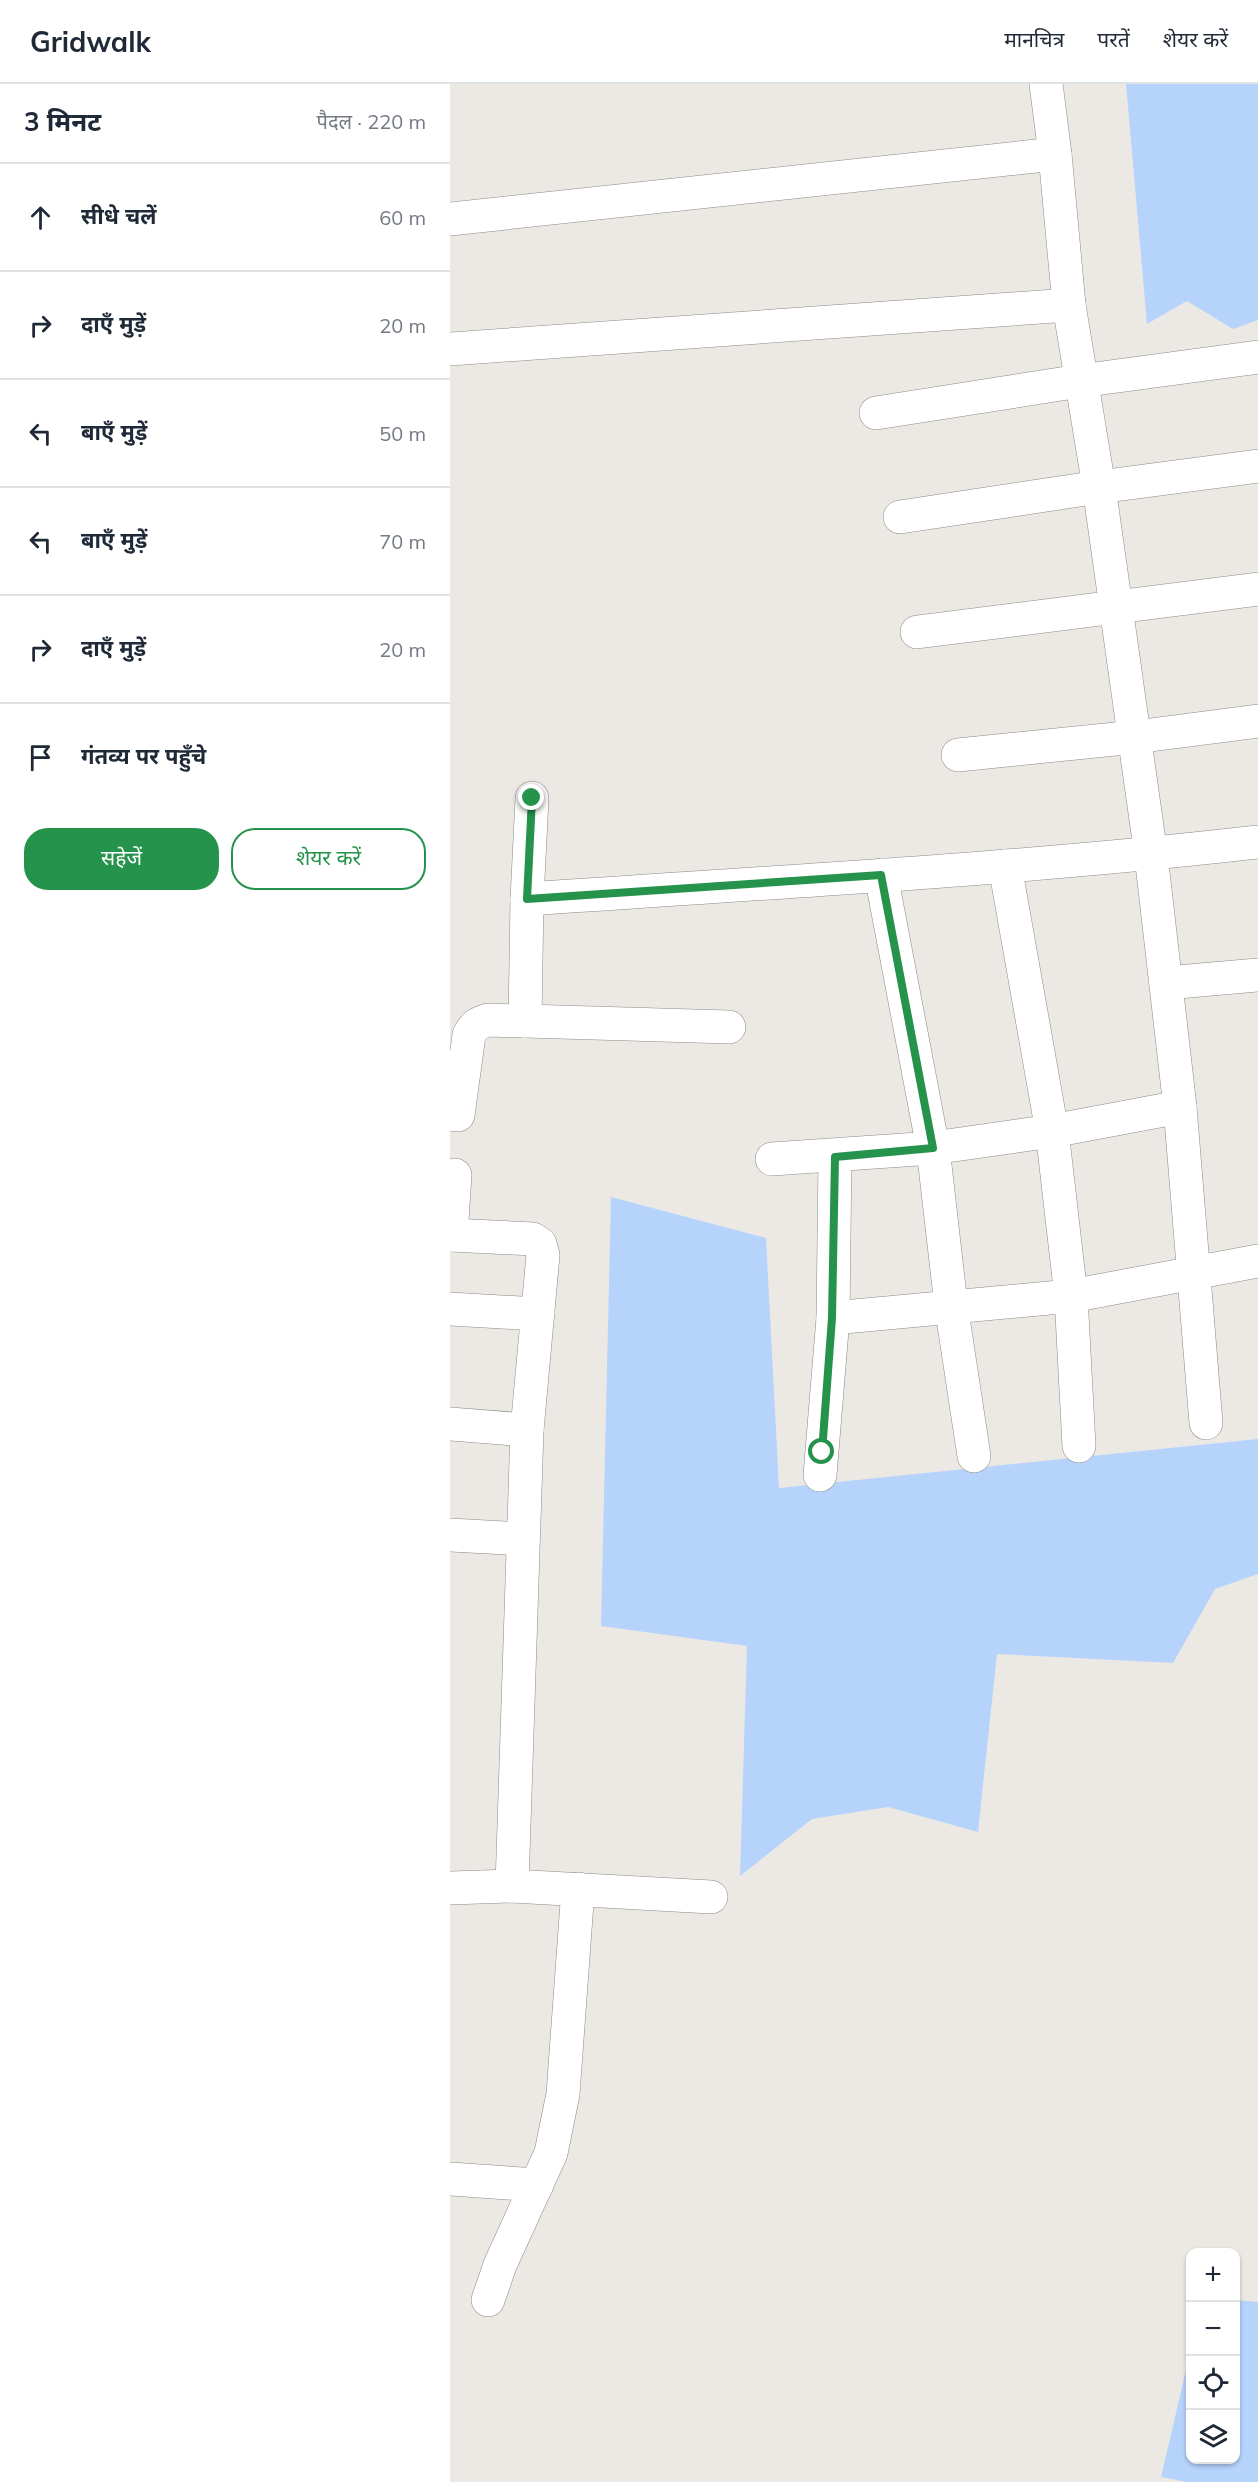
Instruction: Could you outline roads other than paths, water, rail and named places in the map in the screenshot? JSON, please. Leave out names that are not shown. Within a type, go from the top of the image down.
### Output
[{"type":"street","points":[[1046,84],[1069,305],[1099,487],[1151,855],[1180,1107],[1206,1423]]},
{"type":"street","points":[[450,219],[1055,154]]},
{"type":"street","points":[[450,349],[1069,305]]},
{"type":"street","points":[[876,413],[1080,381],[1258,357]]},
{"type":"street","points":[[900,518],[1099,487],[1258,466]]},
{"type":"street","points":[[917,632],[1258,589]]},
{"type":"street","points":[[958,754],[1135,737],[1258,721]]},
{"type":"street","points":[[525,1021],[527,899],[532,798]]},
{"type":"street","points":[[527,899],[1151,855],[1258,843]]},
{"type":"street","points":[[1005,866],[1052,1131],[1071,1296],[1079,1446]]},
{"type":"street","points":[[881,875],[933,1148],[951,1305],[974,1456]]},
{"type":"street","points":[[1166,983],[1258,975]]},
{"type":"street","points":[[450,1114],[458,1115],[469,1035],[473,1027],[488,1020],[729,1027]]},
{"type":"street","points":[[772,1160],[933,1148],[1052,1131],[1180,1107]]},
{"type":"street","points":[[820,1474],[832,1318],[835,1157]]},
{"type":"street","points":[[454,1175],[451,1235],[533,1239],[540,1244],[543,1256],[527,1430],[512,1886]]},
{"type":"street","points":[[832,1318],[951,1305],[1071,1296],[1258,1261]]},
{"type":"street","points":[[450,1309],[538,1314]]},
{"type":"street","points":[[450,1424],[527,1430]]},
{"type":"street","points":[[450,1535],[523,1539]]},
{"type":"street","points":[[450,1888],[512,1886],[711,1897]]},
{"type":"street","points":[[488,2300],[500,2265],[551,2153],[563,2094],[578,1889]]},
{"type":"street","points":[[450,2179],[537,2185]]},
{"type":"water","points":[[1126,84],[1258,84],[1258,320],[1233,329],[1187,301],[1147,324]]},
{"type":"water","points":[[611,1197],[766,1238],[779,1488],[1258,1439],[1258,1574],[1215,1589],[1173,1663],[997,1654],[978,1832],[888,1807],[812,1819],[740,1876],[747,1646],[601,1626]]},
{"type":"water","points":[[1240,2300],[1258,2302],[1258,2482],[1187,2482],[1161,2477],[1186,2370],[1186,2464],[1240,2464]]}]
